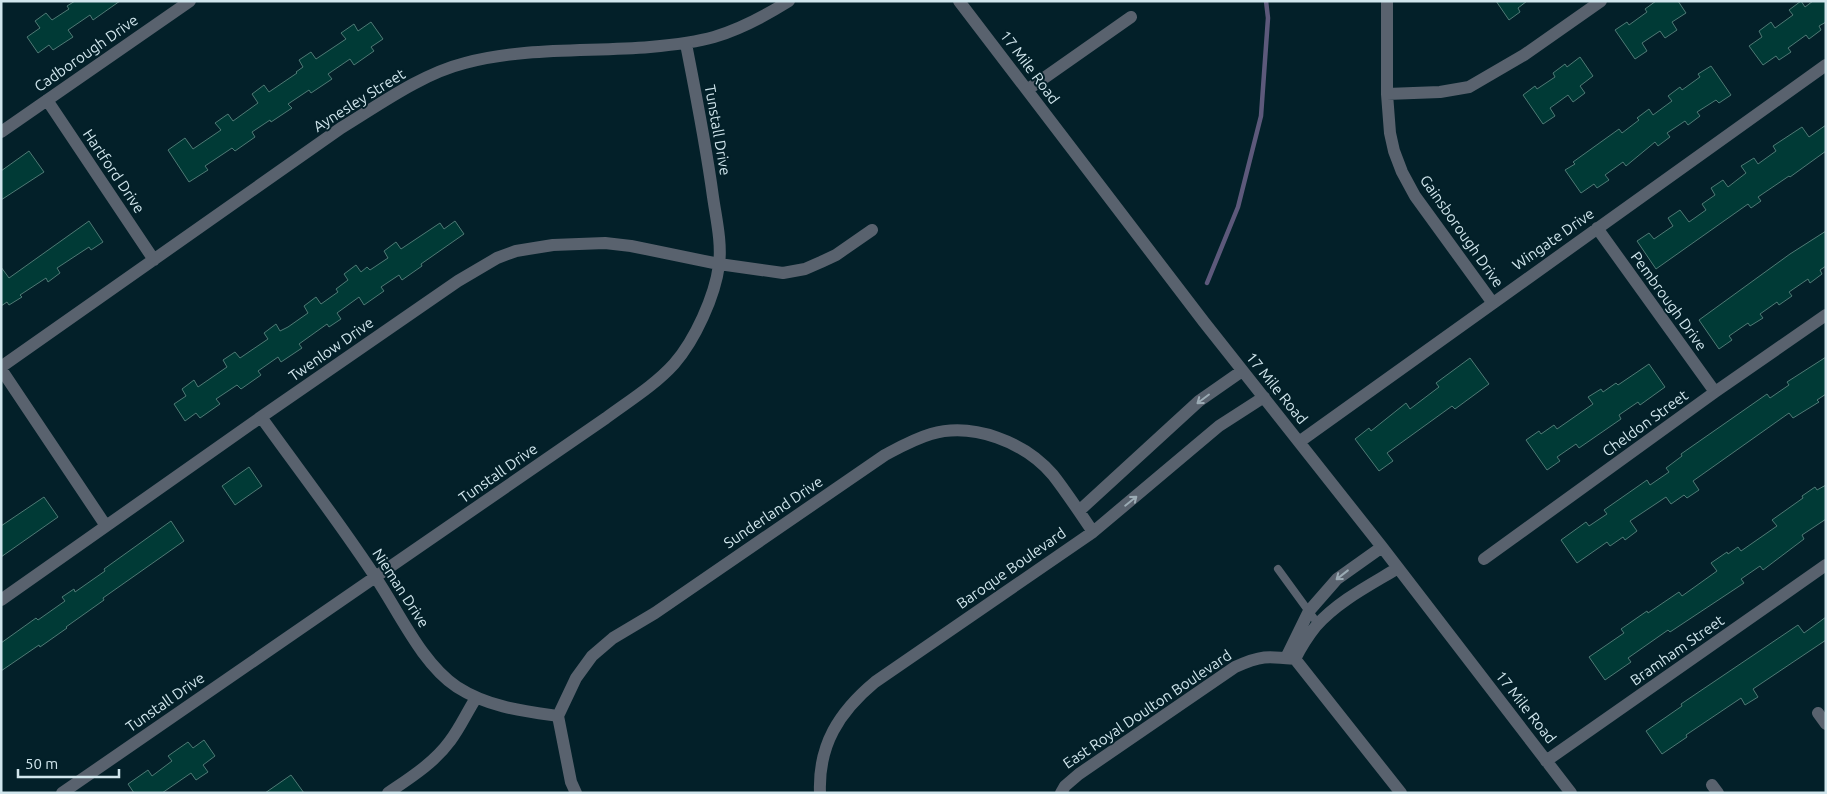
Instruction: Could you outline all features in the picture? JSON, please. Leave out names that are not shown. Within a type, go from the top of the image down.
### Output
[{"type":"street","name":"Cadborough Drive","points":[[1,132],[190,1]]},
{"type":"street","name":"Aynesley Street","points":[[1,368],[341,128],[426,78],[464,63],[502,56],[548,51],[609,50],[686,44],[735,30],[760,19],[789,1]]},
{"type":"street","name":"17 Mile Road","points":[[959,1],[1242,371],[1382,547],[1571,793]]},
{"type":"street","name":"Gainsborough Drive","points":[[1387,1],[1387,94],[1390,133],[1402,172],[1415,196],[1492,302]]},
{"type":"street","points":[[1387,94],[1440,92],[1469,87],[1524,54],[1601,1]]},
{"type":"street","points":[[1027,90],[1131,17]]},
{"type":"street","name":"Tunstall Drive","points":[[62,793],[606,418],[659,378],[684,351],[699,327],[709,302],[719,264],[718,229],[710,171],[686,44]]},
{"type":"street","name":"Wingate Drive","points":[[1299,442],[1492,302],[1826,65]]},
{"type":"street","name":"Hartford Drive","points":[[47,100],[154,260]]},
{"type":"street","name":"Pembrough Drive","points":[[1597,228],[1715,392]]},
{"type":"street","name":"Twenlow Drive","points":[[1,600],[458,281],[497,258],[516,251],[553,244],[605,243],[631,246],[719,264],[783,273],[805,269],[836,255],[872,230]]},
{"type":"street","name":"Cheldon Street","points":[[1484,559],[1715,392],[1826,315]]},
{"type":"street","points":[[1,368],[106,526]]},
{"type":"street","points":[[1079,511],[1199,401],[1242,371]]},
{"type":"street","name":"Baroque Boulevard","points":[[820,793],[821,764],[828,739],[842,715],[858,697],[875,682],[1093,532],[1219,426],[1264,398]]},
{"type":"street","name":"Nieman Drive","points":[[261,417],[376,577],[428,660],[455,685],[476,698],[505,707],[558,716]]},
{"type":"street","name":"Sunderland Drive","points":[[558,716],[581,668],[613,638],[655,613],[885,455],[907,443],[932,434],[955,432],[985,434],[1020,448],[1052,474],[1093,532]]},
{"type":"street","points":[[1290,658],[1309,611],[1337,579],[1382,547]]},
{"type":"street","name":"Bramham Street","points":[[1546,761],[1826,565]]},
{"type":"street","points":[[1290,658],[1328,614],[1398,568]]},
{"type":"street","name":"East Royal Doulton Boulevard","points":[[1061,793],[1079,774],[1235,667],[1261,656],[1290,658]]},
{"type":"street","points":[[1290,658],[1400,793]]},
{"type":"street","points":[[388,793],[416,774],[440,753],[458,730],[476,698]]},
{"type":"street","points":[[558,716],[571,782],[576,793]]},
{"type":"lane","points":[[1278,569],[1318,624]]},
{"type":"building","points":[[75,1],[120,1],[93,20],[90,15],[68,30],[73,37],[53,50],[49,45],[38,53],[27,37],[40,28],[35,21],[46,13],[52,20],[69,9],[67,6]]},
{"type":"building","points":[[1496,1],[1527,1],[1518,8],[1520,12],[1509,20]]},
{"type":"building","points":[[1656,1],[1678,1],[1686,13],[1672,22],[1677,30],[1665,38],[1660,31],[1642,43],[1647,51],[1635,59],[1615,30],[1627,22],[1629,25],[1647,12],[1645,9]]},
{"type":"building","points":[[1801,1],[1805,7],[1813,1],[1826,1],[1826,22],[1819,26],[1821,30],[1809,39],[1806,35],[1788,48],[1791,52],[1779,60],[1776,56],[1763,65],[1749,46],[1762,37],[1759,31],[1771,22],[1775,28],[1793,15],[1789,10]]},
{"type":"building","points":[[371,22],[383,39],[371,47],[374,51],[354,65],[350,59],[328,74],[332,79],[311,93],[309,90],[288,104],[292,108],[252,132],[255,137],[235,151],[232,148],[205,166],[208,170],[189,182],[168,150],[185,138],[193,149],[221,130],[215,123],[228,114],[233,121],[258,103],[252,94],[264,85],[269,92],[297,73],[303,67],[299,60],[311,52],[316,59],[346,39],[341,33],[354,24],[358,31]]},
{"type":"building","points":[[1580,57],[1593,76],[1580,86],[1585,93],[1573,102],[1568,95],[1550,108],[1555,116],[1543,124],[1523,95],[1535,86],[1537,89],[1555,77],[1553,73],[1565,64],[1567,67]]},
{"type":"building","points":[[1711,66],[1731,95],[1719,103],[1716,100],[1697,112],[1700,116],[1688,125],[1685,121],[1667,133],[1670,137],[1658,146],[1655,142],[1626,166],[1623,162],[1605,175],[1609,180],[1597,188],[1594,184],[1581,193],[1565,170],[1575,164],[1573,162],[1619,129],[1622,133],[1639,120],[1637,118],[1649,109],[1653,115],[1672,101],[1668,96],[1680,87],[1682,90],[1700,77],[1698,74]]},
{"type":"building","points":[[1826,125],[1826,151],[1758,197],[1761,201],[1751,208],[1748,204],[1656,269],[1637,241],[1649,233],[1654,239],[1673,226],[1668,218],[1680,210],[1689,222],[1706,210],[1702,204],[1715,195],[1711,188],[1723,180],[1728,187],[1746,173],[1741,166],[1754,158],[1758,164],[1776,151],[1773,146],[1802,127],[1809,137]]},
{"type":"building","points":[[29,151],[44,172],[1,200],[1,171]]},
{"type":"building","points":[[89,221],[103,242],[91,250],[89,247],[57,268],[60,273],[48,282],[46,278],[20,295],[22,297],[9,305],[7,302],[1,306],[1,267],[9,278]]},
{"type":"building","points":[[455,221],[464,234],[421,264],[422,266],[402,280],[399,275],[381,287],[384,291],[364,305],[359,297],[337,313],[341,319],[329,327],[327,324],[299,344],[302,348],[281,362],[278,357],[258,371],[261,375],[241,389],[237,385],[216,399],[220,404],[200,418],[196,413],[185,421],[174,404],[186,396],[182,389],[194,380],[198,387],[227,367],[223,360],[235,352],[240,358],[268,339],[264,333],[276,324],[280,331],[288,327],[308,313],[304,306],[316,297],[321,304],[338,292],[336,289],[348,280],[344,274],[356,265],[361,272],[367,267],[370,270],[388,258],[384,251],[396,242],[401,249],[440,223],[444,229]]},
{"type":"building","points":[[1826,231],[1826,266],[1820,270],[1822,274],[1810,283],[1808,279],[1789,292],[1792,296],[1779,305],[1777,302],[1760,314],[1763,318],[1750,326],[1748,323],[1729,336],[1732,340],[1719,349],[1699,320],[1790,254]]},
{"type":"building","points":[[1826,357],[1826,394],[1817,400],[1819,402],[1793,418],[1789,413],[1693,481],[1699,490],[1687,498],[1684,495],[1671,504],[1666,497],[1630,521],[1637,531],[1625,540],[1623,537],[1610,546],[1607,542],[1577,563],[1561,540],[1586,522],[1589,526],[1607,514],[1604,510],[1647,480],[1650,485],[1669,472],[1666,468],[1682,456],[1681,454],[1767,394],[1770,398],[1789,385],[1787,382]]},
{"type":"building","points":[[1470,358],[1489,384],[1455,409],[1452,406],[1387,453],[1393,461],[1379,471],[1355,439],[1369,428],[1371,431],[1406,403],[1410,409],[1439,387],[1436,383]]},
{"type":"building","points":[[1649,364],[1665,387],[1640,405],[1638,402],[1619,415],[1621,419],[1579,448],[1576,444],[1557,457],[1560,461],[1547,470],[1526,440],[1539,431],[1541,434],[1554,425],[1557,429],[1593,404],[1588,397],[1601,389],[1603,392],[1616,383],[1618,385]]},
{"type":"building","points":[[249,467],[262,486],[235,505],[222,486]]},
{"type":"building","points":[[1826,485],[1826,519],[1802,535],[1804,539],[1763,570],[1760,566],[1741,579],[1744,583],[1670,632],[1668,630],[1628,658],[1631,662],[1605,680],[1589,657],[1624,633],[1621,629],[1647,611],[1648,613],[1679,592],[1682,596],[1717,571],[1711,563],[1738,547],[1741,551],[1777,526],[1772,520],[1803,498],[1802,496],[1815,487],[1817,490]]},
{"type":"building","points":[[44,497],[58,517],[1,557],[1,526]]},
{"type":"building","points":[[171,521],[184,541],[103,598],[104,600],[67,628],[1,671],[1,643],[36,618],[38,620],[65,601],[62,597],[74,589],[75,592]]},
{"type":"building","points":[[1826,617],[1826,640],[1753,689],[1758,697],[1745,705],[1741,698],[1686,735],[1687,737],[1662,754],[1646,731],[1682,706],[1681,704],[1798,625],[1804,633]]},
{"type":"building","points":[[204,740],[215,756],[203,765],[208,772],[196,780],[191,773],[162,793],[134,793],[128,784],[148,770],[152,776],[172,761],[168,756],[188,742],[193,748]]},
{"type":"building","points":[[291,775],[304,793],[265,793]]},
{"type":"waterway","points":[[1207,283],[1238,207],[1261,116],[1268,18],[1266,1]]}]
